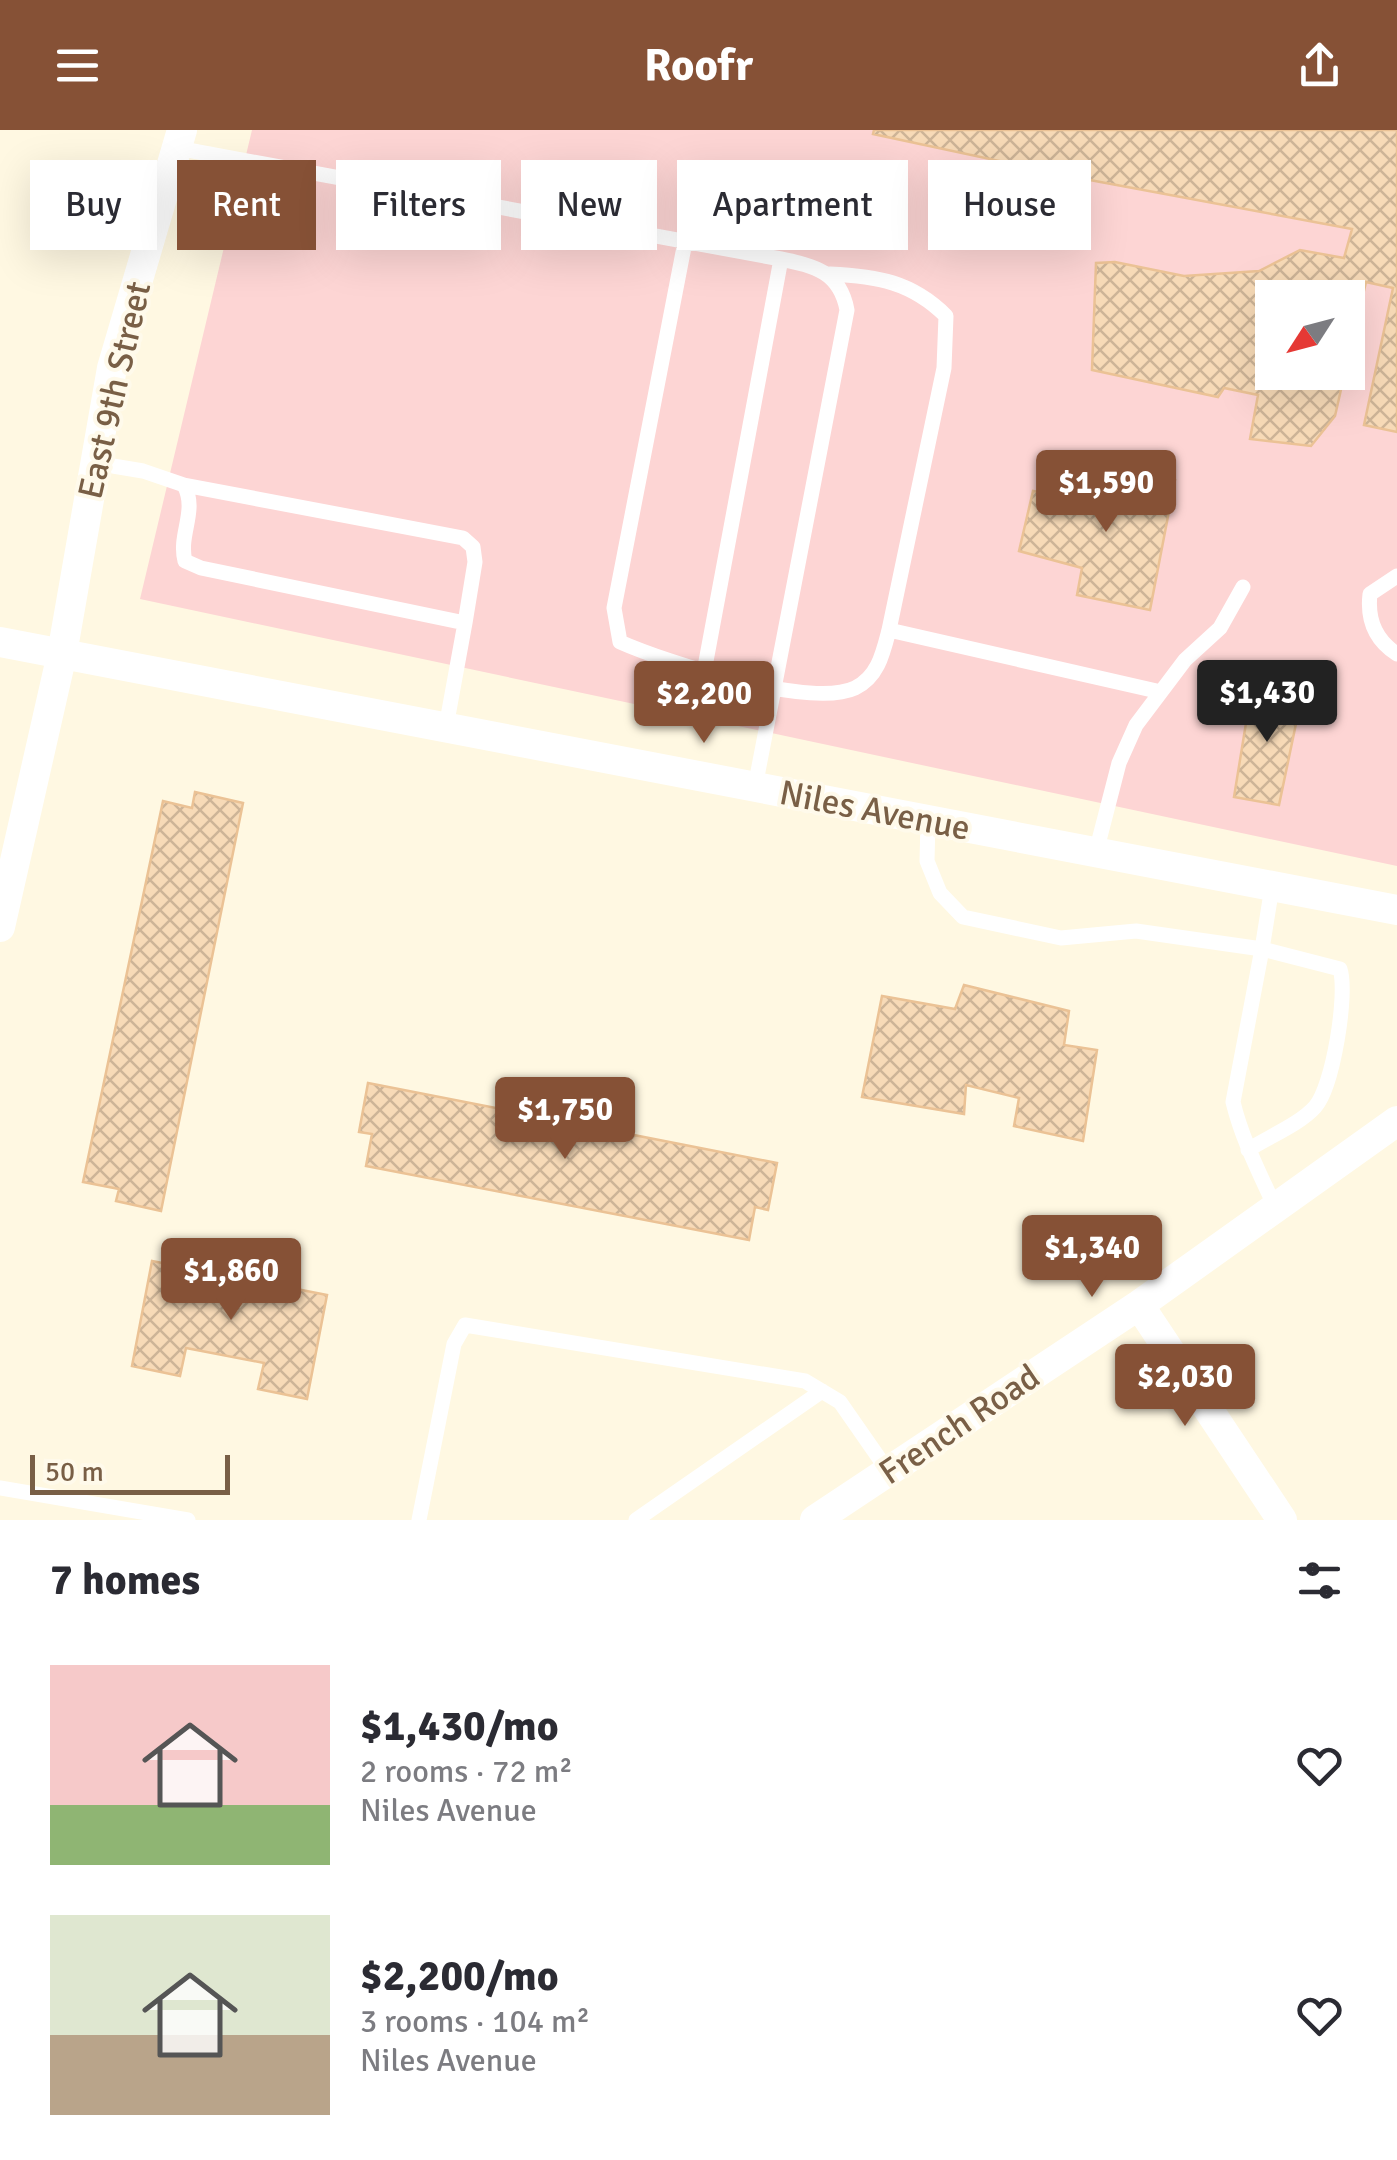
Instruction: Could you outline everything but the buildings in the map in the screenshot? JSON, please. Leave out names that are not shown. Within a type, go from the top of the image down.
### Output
[{"type":"street","name":"East 9th Street","points":[[0,927],[62,654],[112,368],[179,139]]},
{"type":"street","name":"Niles Avenue","points":[[0,642],[1397,910]]},
{"type":"street","name":"French Road","points":[[815,1520],[1139,1305],[1397,1120]]},
{"type":"street","points":[[1139,1305],[1282,1520]]},
{"type":"lane","points":[[179,139],[677,240]]},
{"type":"lane","points":[[683,250],[614,608],[620,642],[670,664],[774,687],[820,692],[854,689],[879,667],[889,630],[944,368],[946,316],[924,295],[880,276],[830,274],[781,259],[730,250]]},
{"type":"lane","points":[[704,672],[781,259]]},
{"type":"lane","points":[[755,787],[847,310],[844,291],[830,274]]},
{"type":"lane","points":[[95,463],[184,485],[463,538],[473,547],[475,562],[446,727]]},
{"type":"lane","points":[[184,485],[192,508],[182,546],[185,561],[201,568],[465,623]]},
{"type":"lane","points":[[1397,576],[1370,594],[1368,614],[1382,644],[1397,654]]},
{"type":"lane","points":[[1096,852],[1119,763],[1136,725],[1185,660],[1220,628],[1243,587]]},
{"type":"lane","points":[[889,630],[1161,692]]},
{"type":"lane","points":[[928,822],[926,861],[940,893],[963,917],[1062,938],[1136,931],[1262,948],[1340,969],[1346,986],[1325,1086],[1316,1106],[1248,1150]]},
{"type":"lane","points":[[1272,887],[1233,1102],[1248,1150],[1275,1207]]},
{"type":"lane","points":[[419,1520],[454,1344],[465,1326],[805,1381],[840,1402],[888,1471]]},
{"type":"lane","points":[[636,1520],[822,1390]]},
{"type":"lane","points":[[0,1488],[188,1520]]},
{"type":"shaded area","points":[[252,130],[1397,130],[1397,866],[140,599],[223,250],[316,250],[316,160],[245,160]]}]
